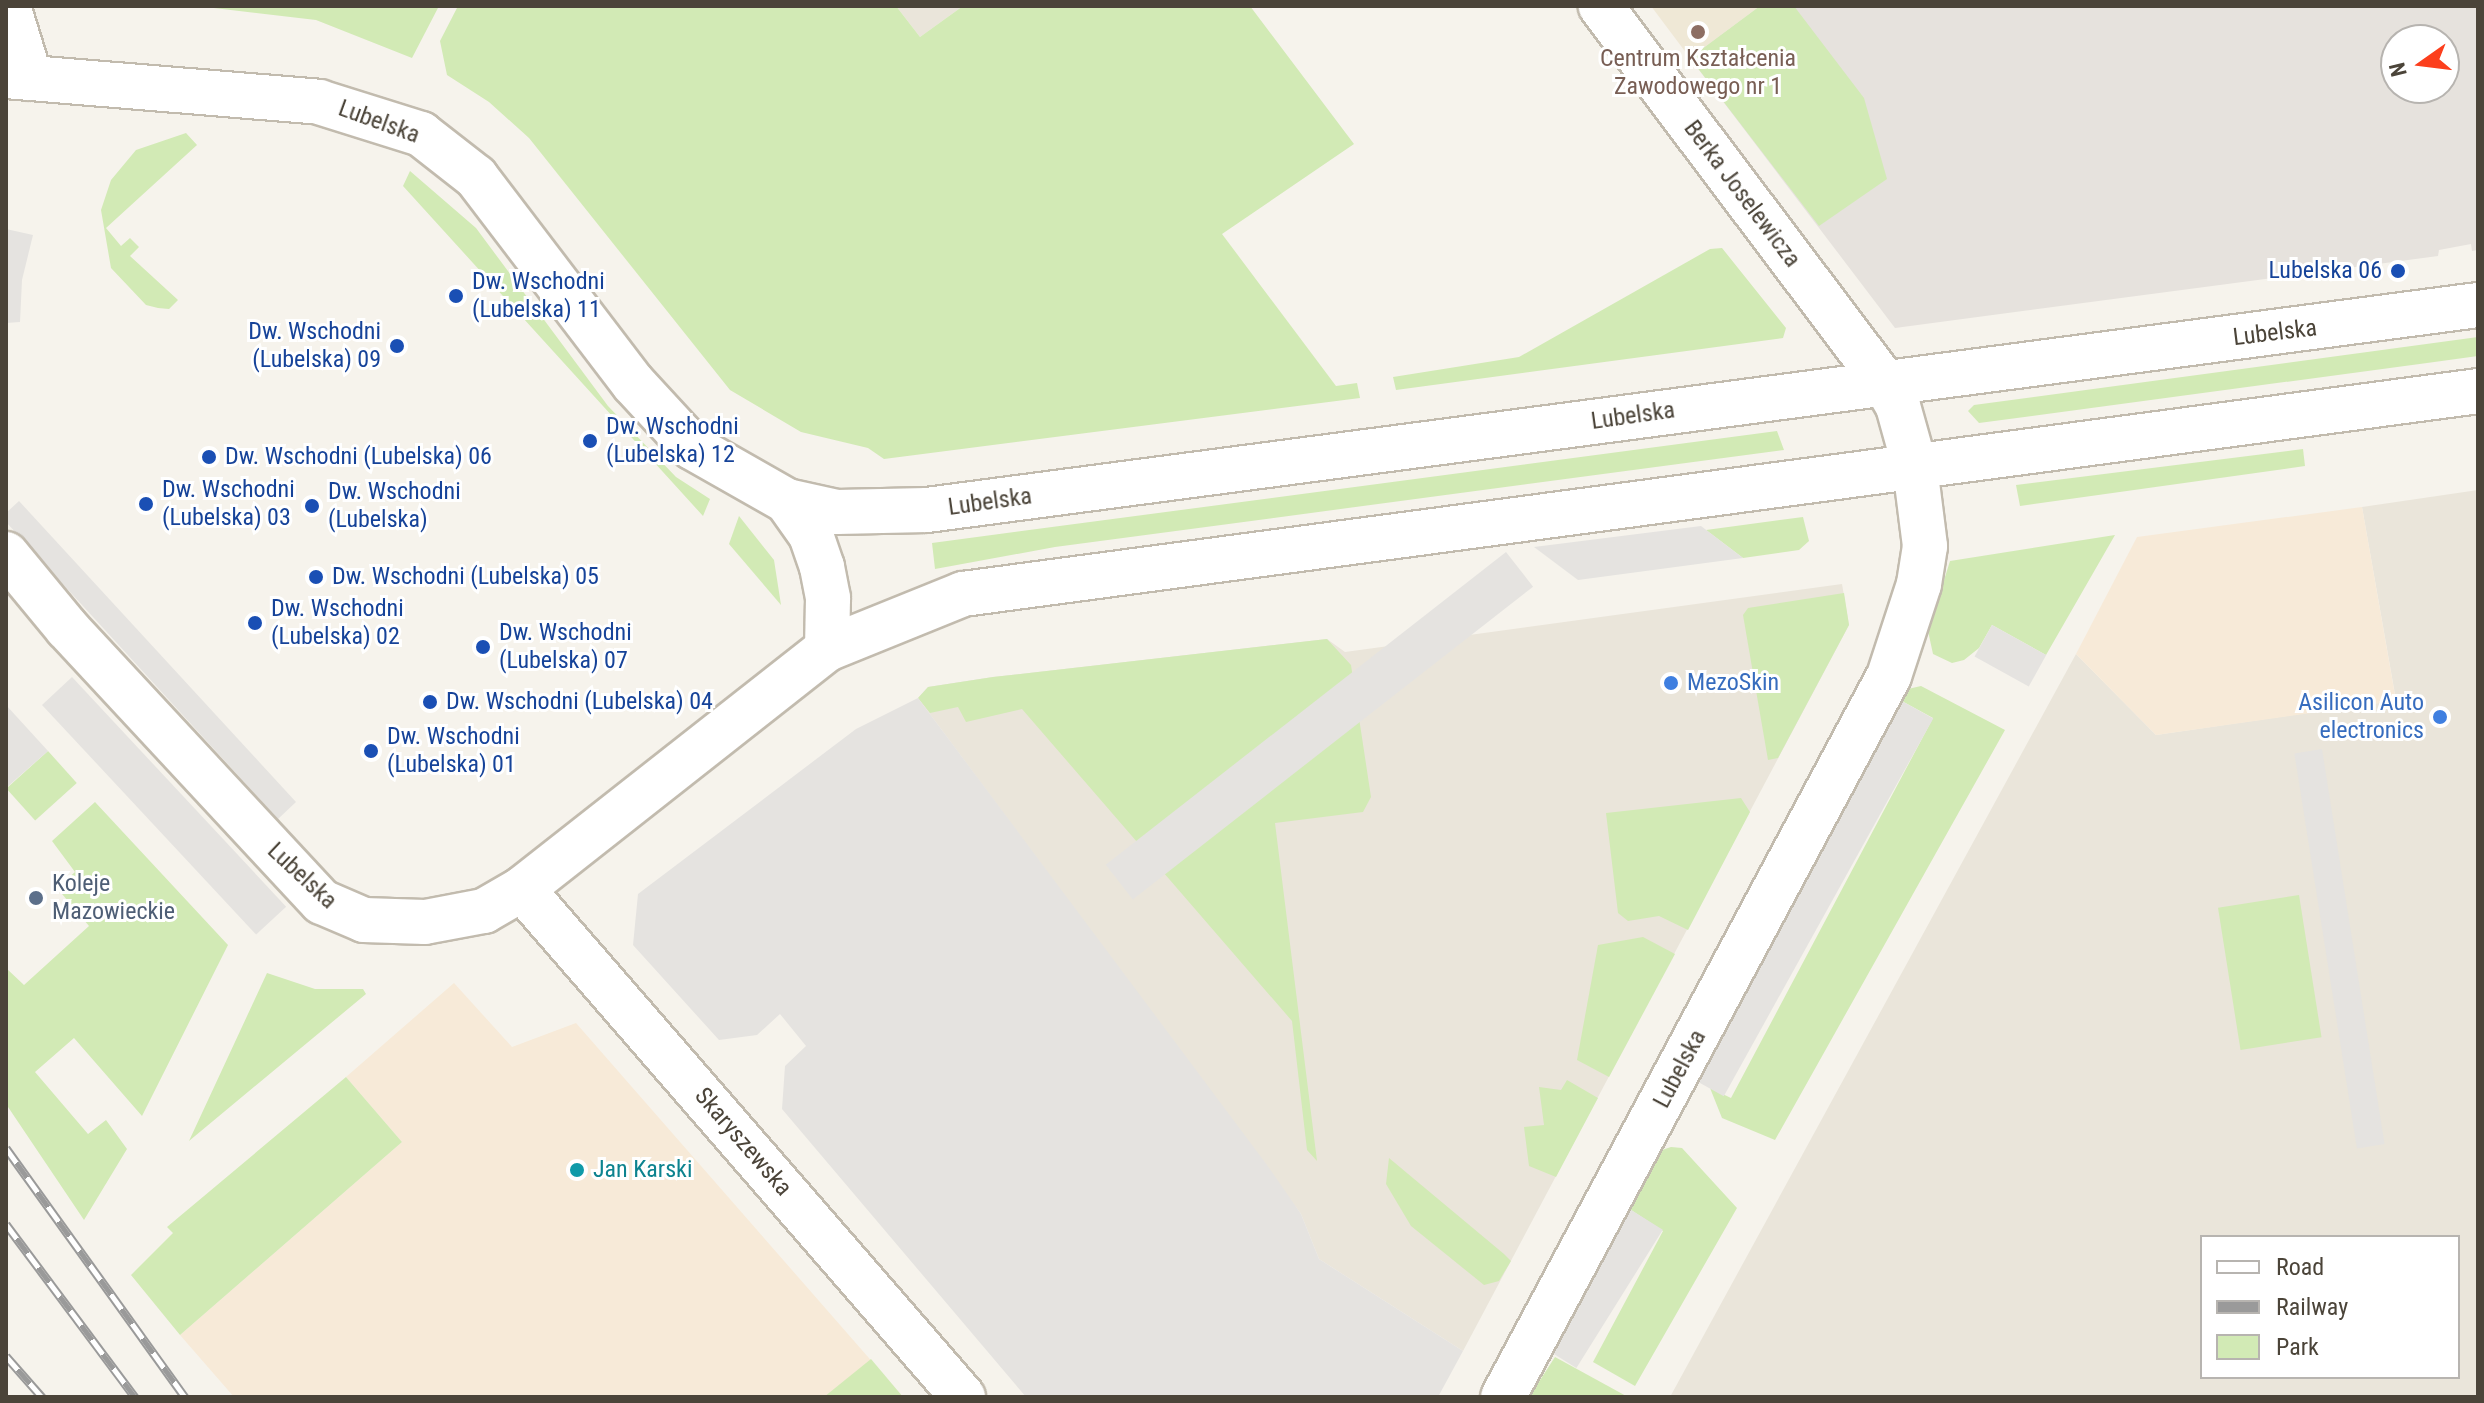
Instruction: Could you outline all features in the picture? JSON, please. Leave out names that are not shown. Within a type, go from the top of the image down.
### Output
[{"type":"street","points":[[8,6],[18,77]]},
{"type":"street","name":"Berka Joselewicza","points":[[1601,6],[1884,382],[1898,406],[1915,467]]},
{"type":"street","name":"Lubelska","points":[[18,77],[319,102],[421,134],[476,177],[633,383],[692,447],[787,501],[882,515],[2478,305]]},
{"type":"street","name":"Lubelska","points":[[6,554],[67,628],[322,902],[364,920],[425,922],[484,911],[522,889],[827,649],[963,594],[2478,391]]},
{"type":"street","name":"Lubelska","points":[[1503,1397],[1897,658],[1925,546],[1915,467]]},
{"type":"street","name":"Lubelska","points":[[787,501],[811,535],[822,567],[827,649]]},
{"type":"street","name":"Skaryszewska","points":[[522,889],[963,1397]]},
{"type":"shaded area","points":[[896,6],[963,6],[920,37]]},
{"type":"shaded area","name":"Centrum Kształcenia Zawodowego nr 1","points":[[1651,6],[1760,6],[1690,58]]},
{"type":"shaded area","points":[[1760,6],[2478,6],[2478,250],[2472,251],[2471,244],[2439,250],[2438,256],[1895,328],[1690,58]]},
{"type":"shaded area","points":[[6,229],[33,235],[22,280],[20,322],[6,323]]},
{"type":"shaded area","points":[[2478,490],[2478,1397],[1670,1397],[2076,654],[2156,735],[2396,700],[2362,507]]},
{"type":"shaded area","points":[[19,501],[296,802],[278,819],[6,522],[6,513]]},
{"type":"shaded area","points":[[2362,507],[2396,701],[2156,735],[2076,654],[2137,537]]},
{"type":"shaded area","points":[[1701,526],[1743,558],[1578,580],[1534,547]]},
{"type":"shaded area","points":[[1506,552],[1533,587],[1133,899],[1106,865]]},
{"type":"shaded area","points":[[1842,584],[1849,625],[1463,1351],[1319,1259],[1301,1214],[918,698],[928,687],[993,677],[1327,639],[1345,652]]},
{"type":"shaded area","points":[[1992,625],[2046,655],[2029,687],[1975,656]]},
{"type":"shaded area","points":[[72,677],[286,907],[256,935],[42,705]]},
{"type":"shaded area","points":[[918,698],[1267,1165],[1301,1214],[1319,1259],[1463,1351],[1438,1397],[1026,1397],[782,1109],[785,1066],[806,1046],[780,1014],[757,1035],[719,1040],[633,945],[638,894],[856,729]]},
{"type":"shaded area","points":[[1900,700],[1933,718],[1724,1096],[1691,1078]]},
{"type":"shaded area","points":[[6,705],[48,751],[6,788]]},
{"type":"shaded area","points":[[2322,749],[2385,1144],[2357,1148],[2294,753]]},
{"type":"shaded area","points":[[454,983],[512,1047],[576,1023],[903,1397],[234,1397],[180,1335],[402,1142],[346,1077]]},
{"type":"shaded area","points":[[1628,1208],[1663,1230],[1576,1368],[1542,1346]]},
{"type":"green space","points":[[197,6],[439,6],[412,58],[316,20]]},
{"type":"green space","points":[[458,6],[896,6],[920,37],[963,6],[1250,6],[1354,144],[1222,234],[1336,386],[1357,383],[1360,398],[884,459],[868,448],[801,432],[730,390],[529,138],[489,102],[447,75],[440,41]]},
{"type":"green space","points":[[1760,6],[1794,6],[1864,98],[1887,179],[1819,226],[1690,58]]},
{"type":"green space","points":[[186,133],[197,145],[106,228],[121,246],[130,238],[139,247],[130,256],[178,300],[169,309],[158,308],[146,305],[111,268],[101,210],[111,180],[136,150]]},
{"type":"green space","points":[[410,171],[476,228],[608,406],[676,477],[710,499],[703,516],[403,186]]},
{"type":"green space","points":[[1722,248],[1786,328],[1783,338],[1396,390],[1393,377],[1519,357],[1710,249]]},
{"type":"green space","points":[[2478,337],[2478,356],[1979,423],[1968,411],[1974,405]]},
{"type":"green space","points":[[1777,431],[1784,450],[1055,547],[935,569],[932,543]]},
{"type":"green space","points":[[2303,449],[2305,466],[2020,506],[2016,485]]},
{"type":"green space","points":[[739,516],[774,560],[781,605],[729,544]]},
{"type":"green space","points":[[1803,517],[1809,541],[1799,550],[1743,558],[1706,530]]},
{"type":"green space","points":[[2115,535],[2046,655],[1992,625],[1979,648],[1964,660],[1952,663],[1933,654],[1928,631],[1950,561]]},
{"type":"green space","points":[[1844,593],[1849,625],[1778,758],[1768,760],[1743,615],[1748,608]]},
{"type":"green space","points":[[1327,639],[1351,665],[1371,797],[1363,812],[1275,823],[1317,1161],[1307,1150],[1292,1021],[1022,709],[966,722],[958,707],[930,713],[918,698],[928,687],[993,677]]},
{"type":"green space","points":[[1921,686],[2005,730],[1775,1140],[1722,1118],[1710,1088],[1731,1098],[1933,718],[1900,700],[1908,689]]},
{"type":"green space","points":[[48,751],[77,783],[35,820],[6,788]]},
{"type":"green space","points":[[1741,798],[1750,812],[1688,930],[1659,916],[1628,921],[1618,913],[1606,813]]},
{"type":"green space","points":[[95,802],[228,945],[142,1116],[74,1038],[35,1072],[88,1134],[106,1120],[127,1149],[84,1220],[6,1104],[6,968],[24,985],[89,926],[57,888],[75,872],[52,841]]},
{"type":"green space","points":[[2299,895],[2322,1037],[2241,1050],[2218,908]]},
{"type":"green space","points":[[1643,937],[1675,954],[1609,1077],[1577,1060],[1598,945]]},
{"type":"green space","points":[[267,973],[315,989],[363,989],[366,994],[189,1141]]},
{"type":"green space","points":[[346,1077],[402,1142],[180,1335],[131,1275],[173,1233],[167,1227]]},
{"type":"green space","points":[[1567,1080],[1598,1098],[1556,1177],[1529,1166],[1524,1127],[1544,1125],[1539,1087],[1561,1090]]},
{"type":"green space","points":[[1671,1147],[1682,1148],[1737,1208],[1635,1386],[1593,1362],[1663,1231],[1628,1208],[1659,1151]]},
{"type":"green space","points":[[1389,1158],[1511,1261],[1499,1281],[1484,1285],[1411,1226],[1386,1184]]},
{"type":"green space","points":[[1555,1357],[1628,1397],[1529,1397]]},
{"type":"green space","points":[[871,1359],[903,1397],[824,1397]]},
{"type":"railway","points":[[6,1148],[185,1397]]},
{"type":"railway","points":[[6,1224],[135,1397]]},
{"type":"railway","points":[[6,1356],[42,1397]]},
{"type":"place","name":"Centrum Kształcenia Zawodowego nr 1","points":[[1698,32]]},
{"type":"place","name":"Lubelska 06","points":[[2398,271]]},
{"type":"place","name":"Dw. Wschodni (Lubelska) 11","points":[[456,296]]},
{"type":"place","name":"Dw. Wschodni (Lubelska) 09","points":[[397,346]]},
{"type":"place","name":"Dw. Wschodni (Lubelska) 12","points":[[590,441]]},
{"type":"place","name":"Dw. Wschodni (Lubelska) 06","points":[[209,457]]},
{"type":"place","name":"Dw. Wschodni (Lubelska) 03","points":[[146,504]]},
{"type":"place","name":"Dw. Wschodni (Lubelska)","points":[[312,506]]},
{"type":"place","name":"Dw. Wschodni (Lubelska) 05","points":[[316,577]]},
{"type":"place","name":"Dw. Wschodni (Lubelska) 02","points":[[255,623]]},
{"type":"place","name":"Dw. Wschodni (Lubelska) 07","points":[[483,647]]},
{"type":"place","name":"MezoSkin","points":[[1671,683]]},
{"type":"place","name":"Dw. Wschodni (Lubelska) 04","points":[[430,702]]},
{"type":"place","name":"Asilicon Auto electronics","points":[[2440,717]]},
{"type":"place","name":"Dw. Wschodni (Lubelska) 01","points":[[371,751]]},
{"type":"place","name":"Koleje Mazowieckie","points":[[36,898]]},
{"type":"place","name":"Jan Karski","points":[[577,1170]]}]
